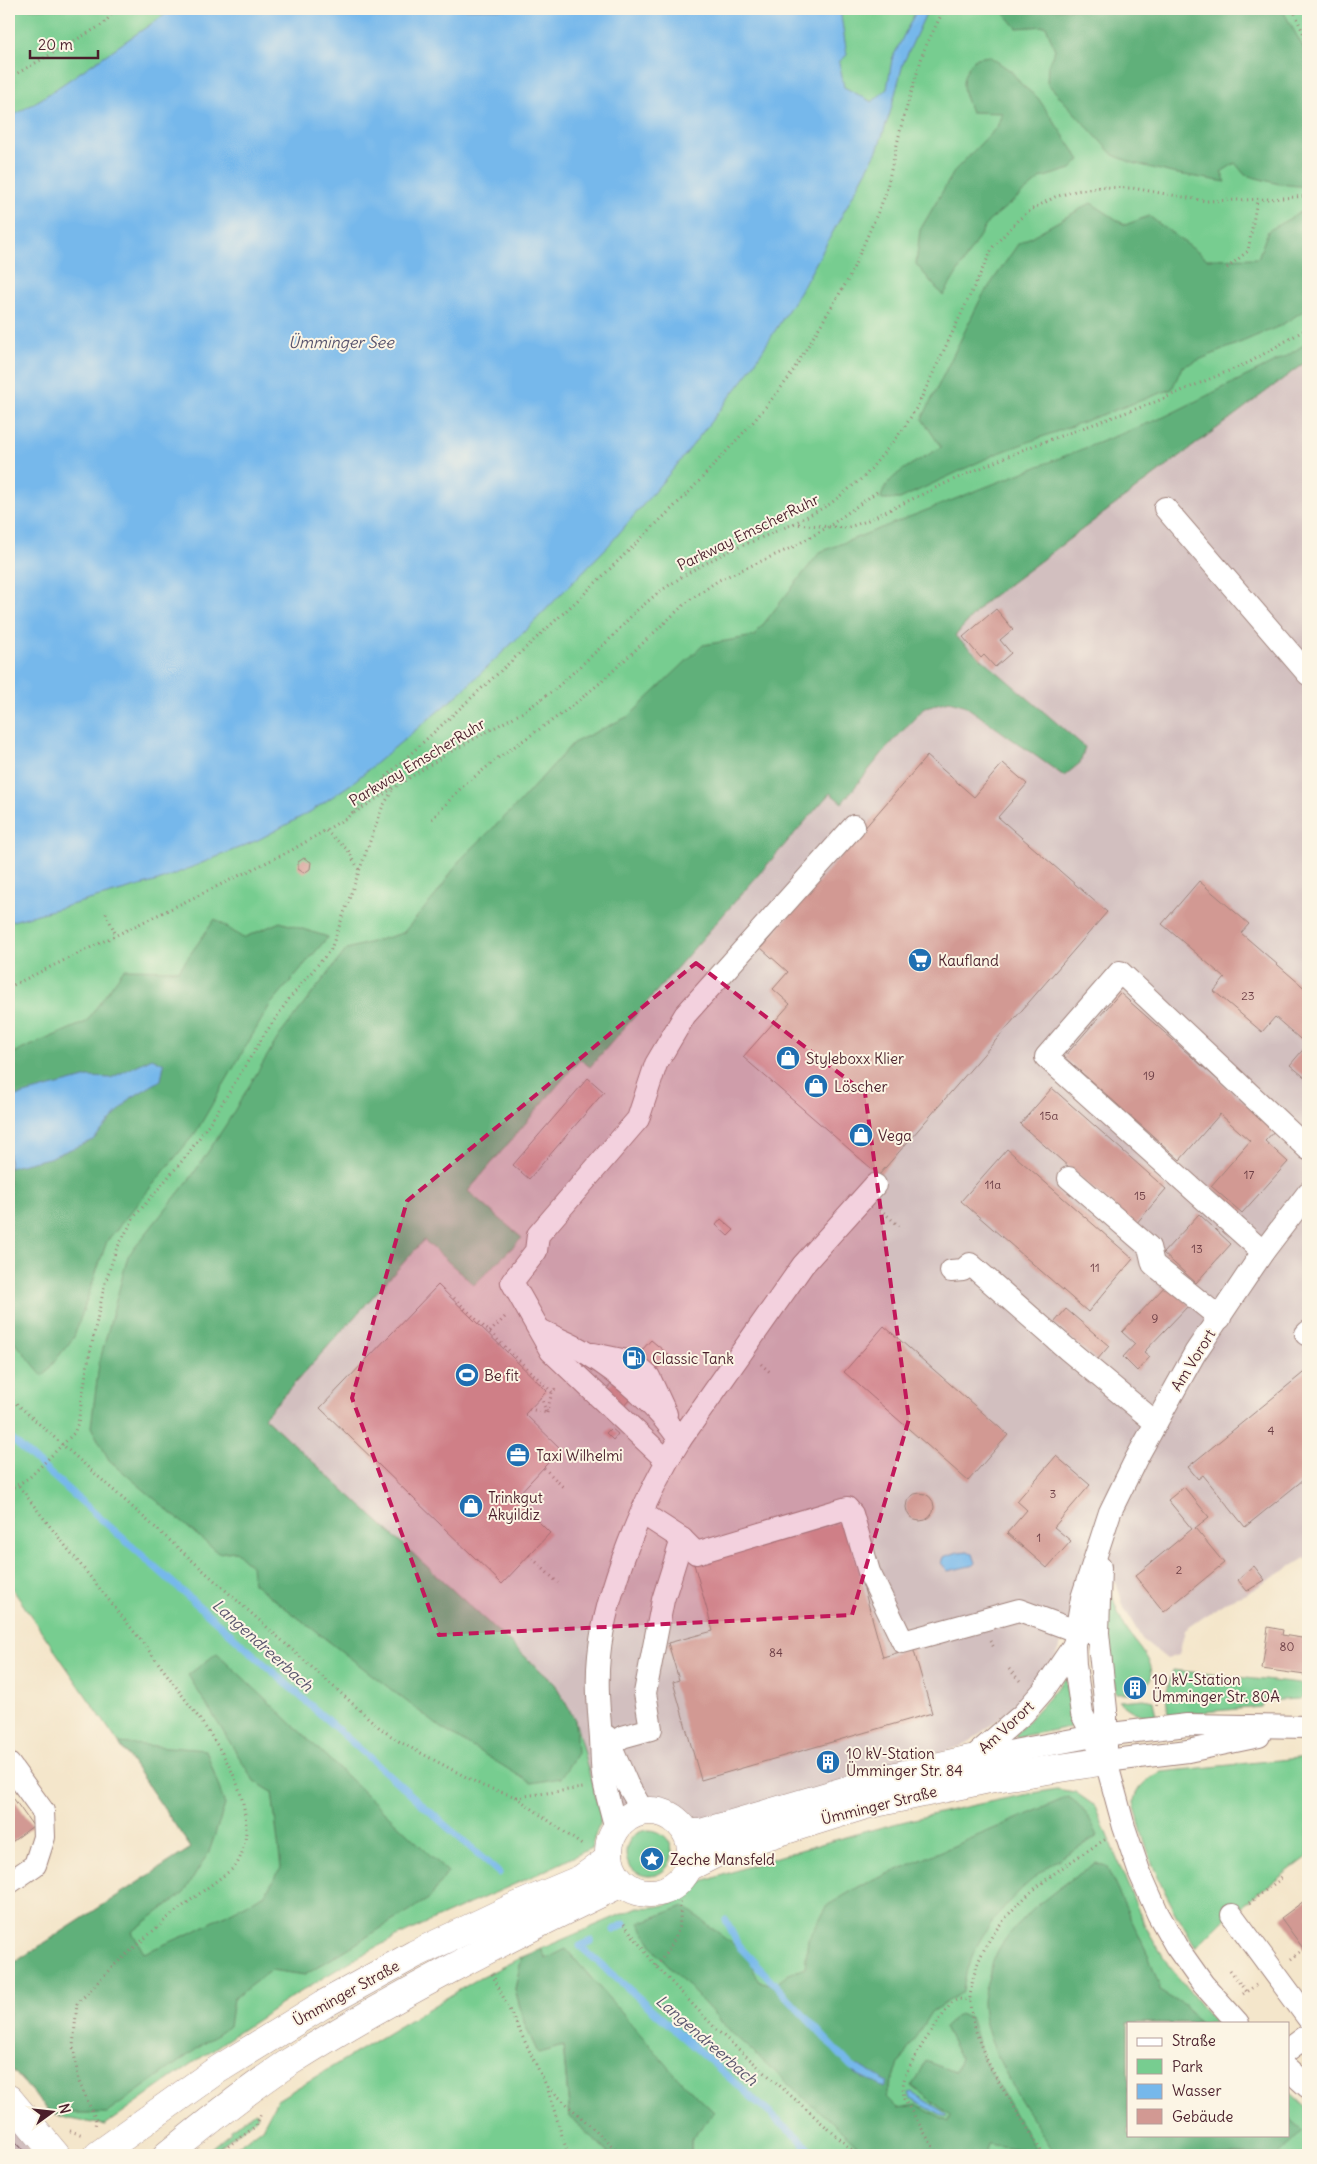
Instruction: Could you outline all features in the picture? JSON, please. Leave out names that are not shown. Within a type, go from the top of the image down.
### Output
[{"type":"main road","name":"Ümminger Straße","points":[[168,2155],[213,2118],[288,2064],[358,2022],[482,1951],[622,1883],[638,1892],[653,1894],[663,1892],[682,1876],[725,1848],[866,1805],[989,1779],[1102,1744]]},
{"type":"main road","name":"Ümminger Straße","points":[[686,1833],[701,1833],[892,1777],[971,1759]]},
{"type":"main road","points":[[622,1883],[614,1872],[609,1859],[611,1837],[616,1829],[631,1816],[643,1811],[665,1814],[674,1819],[686,1833],[691,1849],[682,1876]]},
{"type":"main road","name":"Ümminger Straße","points":[[93,2142],[214,2072],[324,2004],[415,1954],[510,1908],[582,1879],[609,1859]]},
{"type":"main road","points":[[9,2099],[56,2155]]},
{"type":"street","points":[[1165,508],[1308,674]]},
{"type":"street","points":[[666,1460],[551,1351],[512,1282],[536,1250],[538,1234],[638,1119],[656,1064],[685,1015],[854,826]]},
{"type":"street","points":[[1264,1252],[1046,1057],[1120,972],[1308,1149]]},
{"type":"street","points":[[1069,1178],[1149,1247],[1153,1264],[1220,1318]]},
{"type":"street","points":[[616,1829],[604,1780],[606,1749],[600,1722],[598,1671],[603,1629],[619,1574],[642,1513],[676,1434],[707,1402],[803,1265],[875,1185]]},
{"type":"street","name":"Am Vorort","points":[[1102,1744],[1082,1714],[1075,1665],[1075,1638],[1082,1598],[1110,1512],[1195,1353],[1264,1252],[1308,1193]]},
{"type":"street","points":[[952,1270],[963,1270],[970,1264],[1067,1349],[1156,1423]]},
{"type":"street","points":[[540,1330],[587,1353],[624,1381],[676,1434]]},
{"type":"street","points":[[642,1513],[682,1539],[696,1553],[847,1508],[852,1514],[869,1572],[903,1642],[1019,1610],[1075,1638],[1098,1633]]},
{"type":"street","points":[[606,1749],[622,1737],[651,1729],[645,1693],[663,1600],[682,1539]]},
{"type":"street","name":"Am Vorort","points":[[1101,1541],[1098,1633],[1106,1710],[1102,1744]]},
{"type":"street","name":"Am Vorort","points":[[971,1759],[1023,1714],[1043,1692],[1075,1638]]},
{"type":"street","name":"Ümminger Straße","points":[[971,1759],[1102,1744],[1188,1751],[1301,1728]]},
{"type":"street","points":[[1102,1744],[1124,1827],[1139,1870],[1158,1914],[1176,1946],[1203,1984],[1232,2016]]},
{"type":"street","points":[[606,1749],[643,1811]]},
{"type":"street","points":[[9,1764],[43,1811],[44,1837],[35,1865],[9,1883]]},
{"type":"street","points":[[1232,1915],[1308,2018]]},
{"type":"street","points":[[1290,2048],[1308,2035]]},
{"type":"street","points":[[1290,2071],[1308,2087]]},
{"type":"path","points":[[9,78],[102,25],[117,9]]},
{"type":"path","points":[[9,987],[292,850],[348,816],[386,778],[582,596],[690,491],[755,420],[788,379],[834,304],[869,237],[885,196],[902,124],[924,50],[944,9]]},
{"type":"path","points":[[1293,9],[1308,44]]},
{"type":"path","name":"Parkway EmscherRuhr","points":[[348,816],[450,752],[523,712],[554,690],[612,637],[635,612],[683,576],[722,554],[793,524],[830,504],[865,476],[885,453],[917,407],[993,247],[1019,219],[1034,208],[1062,195],[1101,187],[1132,188],[1206,200],[1257,200],[1308,196]]},
{"type":"path","points":[[1227,268],[1248,251],[1257,200]]},
{"type":"path","points":[[793,524],[846,528],[864,522],[946,483],[1027,448],[1155,402],[1250,362],[1308,328]]},
{"type":"path","points":[[432,819],[462,787],[498,758],[567,710],[600,683],[688,601],[719,580],[793,547],[828,528],[878,490]]},
{"type":"path","points":[[9,1490],[19,1486],[30,1477],[74,1433],[78,1423],[88,1362],[105,1283],[116,1250],[135,1216],[160,1189],[194,1146],[289,999],[331,949],[382,808],[392,790],[386,778]]},
{"type":"path","points":[[326,831],[348,850],[359,870]]},
{"type":"path","points":[[106,913],[116,935]]},
{"type":"path","points":[[454,1298],[552,1392]]},
{"type":"path","points":[[9,1397],[381,1729],[400,1742],[482,1786],[516,1797],[582,1845]]},
{"type":"path","points":[[530,1409],[547,1413],[541,1397]]},
{"type":"path","points":[[544,1468],[565,1489]]},
{"type":"path","points":[[19,1486],[130,1625],[204,1724],[234,1775],[241,1796],[246,1822],[245,1846],[235,1867],[171,1916],[110,1968],[77,2004],[73,2048],[78,2082],[96,2120],[93,2142],[82,2135],[67,2130]]},
{"type":"path","points":[[529,1556],[558,1583]]},
{"type":"path","points":[[1155,1690],[1157,1708]]},
{"type":"path","points":[[516,1797],[592,1787]]},
{"type":"path","points":[[1043,2155],[986,2059],[972,2016],[970,2000],[973,1978],[983,1952],[1007,1915],[1058,1870],[1124,1827]]},
{"type":"path","points":[[656,1966],[673,1945],[680,1922],[682,1876]]},
{"type":"path","points":[[1232,1915],[1283,1877]]},
{"type":"path","points":[[624,1924],[656,1966],[719,2032],[858,2155]]},
{"type":"path","points":[[1230,1970],[1246,1992]]},
{"type":"path","points":[[1232,2016],[1246,1992],[1274,1971]]},
{"type":"path","points":[[500,1992],[547,2087],[568,2155]]},
{"type":"path","points":[[938,2155],[904,2099],[903,2086],[905,2075],[922,2045],[952,2002],[959,1999],[970,2000]]},
{"type":"path","points":[[547,2087],[622,2155]]},
{"type":"path","points":[[216,2155],[256,2126],[263,2108]]},
{"type":"highlighted area","points":[[696,963],[865,1093],[909,1419],[852,1615],[439,1635],[352,1398],[407,1201]]},
{"type":"shaded area","points":[[1308,360],[1308,1561],[1305,1558],[1246,1594],[1227,1601],[1185,1630],[1179,1655],[1167,1659],[1142,1639],[1124,1608],[1116,1582],[1108,1582],[1070,1623],[1054,1661],[1028,1697],[965,1745],[724,1821],[701,1824],[675,1809],[644,1796],[601,1818],[575,1720],[264,1417],[468,1191],[580,1058],[984,603]]},
{"type":"shaded area","points":[[9,2116],[25,2138],[31,2155],[9,2155]]},
{"type":"green space","points":[[9,9],[1308,9],[1308,360],[984,603],[580,1058],[468,1191],[264,1417],[555,1684],[575,1720],[601,1818],[591,1848],[380,1945],[351,1961],[257,2020],[105,2125],[69,2119],[51,2113],[9,2066],[9,1966],[191,1848],[9,1584]]},
{"type":"green space","points":[[1001,9],[1282,9],[1308,56],[1308,187],[1279,184],[1245,175],[1235,163],[1221,172],[1226,182],[1172,173],[1133,163],[1113,155],[1047,83],[1048,65],[1055,50],[1046,26],[1017,28]]},
{"type":"green space","points":[[989,56],[1011,71],[1022,85],[1038,98],[1080,160],[1071,169],[1041,178],[988,222],[943,296],[916,264],[920,230],[955,170],[997,127],[1002,113],[971,112],[965,97],[963,84],[966,72],[976,58]]},
{"type":"green space","points":[[1091,203],[1125,225],[1149,216],[1207,259],[1258,258],[1268,231],[1308,208],[1308,308],[1280,326],[1182,367],[1172,389],[996,454],[900,499],[881,499],[889,482],[896,475],[941,447],[922,419],[981,298],[1018,244]]},
{"type":"green space","points":[[1308,342],[1308,360],[984,603],[955,636],[1085,747],[1080,763],[1064,776],[964,705],[949,701],[925,707],[885,750],[842,803],[830,793],[590,1067],[580,1059],[468,1191],[522,1238],[474,1285],[424,1240],[264,1417],[555,1684],[575,1720],[577,1753],[561,1778],[531,1783],[441,1728],[253,1583],[251,1566],[235,1551],[218,1553],[109,1460],[91,1427],[99,1364],[128,1256],[192,1176],[227,1123],[279,1036],[347,949],[403,933],[436,895],[459,861],[520,802],[573,743],[629,716],[703,645],[754,636],[820,552],[1164,417],[1287,356]]},
{"type":"green space","points":[[215,919],[243,938],[280,922],[328,937],[270,1005],[196,1132],[107,1241],[74,1337],[43,1376],[9,1335],[9,1055],[86,1022],[124,969],[179,970]]},
{"type":"green space","points":[[1108,1582],[1111,1583],[1117,1611],[1122,1622],[1142,1650],[1151,1667],[1152,1675],[1149,1682],[1141,1689],[1139,1684],[1128,1686],[1130,1693],[1116,1693],[1108,1653]]},
{"type":"green space","points":[[217,1653],[448,1872],[430,1898],[305,1975],[271,1970],[233,1999],[229,2026],[107,2113],[51,2113],[9,2066],[9,1966],[191,1848],[119,1743],[206,1750],[225,1805],[209,1852],[184,1893],[132,1932],[144,1953],[191,1933],[265,1894],[281,1868],[272,1792],[254,1781],[188,1675]]},
{"type":"green space","points":[[1173,1670],[1300,1684],[1304,1687],[1302,1697],[1299,1699],[1264,1701],[1261,1707],[1168,1715],[1166,1694]]},
{"type":"green space","points":[[1066,1678],[1072,1722],[1071,1727],[1016,1737],[1015,1735]]},
{"type":"green space","points":[[1144,1699],[1153,1701],[1156,1716],[1136,1713],[1119,1701]]},
{"type":"green space","points":[[1308,1757],[1308,1856],[1223,1920],[1196,1947],[1170,1902],[1143,1838],[1134,1803],[1139,1788],[1147,1780],[1161,1772]]},
{"type":"green space","points":[[1056,1789],[1075,1792],[1095,1806],[1144,1924],[1169,1966],[1214,2022],[1127,2022],[1127,2136],[1290,2136],[1290,2093],[1308,2110],[1308,2155],[691,2155],[691,2140],[713,2112],[546,1959],[541,1949],[638,1907],[654,1907],[669,1904],[694,1885],[783,1855],[918,1818]]},
{"type":"green space","points":[[1068,1797],[1082,1809],[1098,1836],[1063,1856],[1037,1876],[994,1919],[982,1936],[973,1954],[966,1973],[963,1992],[931,2012],[899,2064],[886,2097],[897,2108],[916,2105],[948,2122],[950,2115],[912,2086],[925,2061],[955,2072],[960,2058],[944,2027],[958,2014],[970,2017],[984,2061],[1037,2152],[988,2144],[985,2155],[868,2155],[733,2034],[656,1952],[639,1923],[684,1906],[751,1958],[758,1981],[774,1985],[789,1974],[805,1968],[808,1939],[828,1905],[860,1886]]},
{"type":"green space","points":[[649,1830],[662,1834],[668,1840],[672,1853],[668,1866],[662,1872],[649,1876],[636,1872],[630,1866],[626,1853],[630,1840],[636,1834]]},
{"type":"green space","points":[[1096,1863],[1106,1866],[1150,1959],[1161,1992],[1185,2006],[1198,2022],[1127,2022],[1127,2136],[1290,2136],[1290,2119],[1303,2130],[1277,2155],[1056,2155],[1010,2082],[1000,2061],[985,2020],[983,1999],[996,1955],[1013,1929],[1035,1908]]},
{"type":"green space","points":[[541,1949],[546,1959],[566,1949],[682,2082],[714,2112],[691,2140],[691,2155],[610,2155],[570,2117],[563,2046],[538,2053],[525,2025],[515,1989],[522,1957]]},
{"type":"green space","points":[[522,1957],[515,1989],[525,2025],[538,2053],[563,2046],[570,2117],[610,2155],[225,2155],[262,2128],[277,2100],[476,1980]]},
{"type":"green space","points":[[255,2112],[258,2114],[257,2118],[209,2155],[204,2155],[231,2132],[229,2130]]},
{"type":"water","name":"Ümminger See","points":[[173,9],[840,9],[847,55],[839,62],[844,87],[872,102],[887,89],[892,59],[917,9],[928,9],[903,64],[890,113],[877,151],[804,285],[747,375],[681,460],[609,545],[526,630],[461,692],[351,784],[310,812],[258,840],[158,881],[9,922],[9,118],[41,99]]},
{"type":"water","points":[[152,1058],[164,1064],[161,1080],[131,1098],[93,1140],[49,1158],[9,1168],[9,1098],[88,1077],[111,1078]]},
{"type":"water","points":[[968,1551],[973,1554],[976,1563],[974,1565],[948,1571],[941,1563],[943,1557]]},
{"type":"water","points":[[851,2066],[860,2066],[888,2082],[885,2088],[854,2073]]},
{"type":"water","points":[[913,2093],[947,2116],[942,2116],[911,2099],[909,2094]]},
{"type":"building","points":[[996,609],[1013,629],[1000,640],[1011,653],[995,667],[984,655],[981,658],[963,637]]},
{"type":"building","name":"Kaufland","points":[[927,756],[974,797],[1003,763],[1027,784],[998,817],[1107,912],[879,1175],[743,1057],[790,1004],[773,989],[788,972],[761,948]]},
{"type":"building","points":[[304,858],[311,862],[310,869],[304,873],[298,869],[298,862]]},
{"type":"building","points":[[1199,881],[1249,924],[1241,933],[1308,991],[1308,1080],[1290,1065],[1307,1045],[1275,1017],[1262,1032],[1214,991],[1225,978],[1162,924]]},
{"type":"building","points":[[1120,993],[1236,1096],[1277,1128],[1265,1141],[1288,1162],[1242,1213],[1211,1186],[1250,1141],[1220,1114],[1180,1160],[1064,1057]]},
{"type":"building","points":[[588,1078],[604,1092],[529,1179],[513,1165]]},
{"type":"building","points":[[1052,1088],[1166,1189],[1135,1225],[1020,1124]]},
{"type":"building","points":[[1007,1149],[1133,1259],[1088,1312],[961,1201]]},
{"type":"building","points":[[1199,1214],[1231,1244],[1196,1283],[1163,1253]]},
{"type":"building","points":[[721,1219],[734,1230],[728,1236],[716,1225]]},
{"type":"building","points":[[1167,1284],[1189,1305],[1144,1352],[1150,1357],[1137,1371],[1123,1357],[1135,1344],[1122,1332]]},
{"type":"building","points":[[438,1285],[547,1391],[525,1414],[561,1449],[515,1498],[550,1533],[502,1584],[320,1408]]},
{"type":"building","points":[[1066,1309],[1109,1346],[1097,1360],[1054,1323]]},
{"type":"building","points":[[884,1326],[1008,1435],[968,1481],[844,1372]]},
{"type":"building","points":[[651,1340],[669,1355],[622,1407],[605,1391]]},
{"type":"building","points":[[1308,1369],[1308,1476],[1245,1527],[1203,1475],[1198,1479],[1188,1467]]},
{"type":"building","points":[[611,1428],[618,1434],[613,1440],[606,1433]]},
{"type":"building","points":[[1056,1456],[1090,1485],[1054,1527],[1071,1541],[1047,1568],[1007,1533],[1027,1510],[1017,1501]]},
{"type":"building","points":[[1184,1487],[1209,1517],[1195,1528],[1224,1563],[1164,1612],[1135,1576],[1192,1529],[1168,1500]]},
{"type":"building","points":[[920,1493],[930,1497],[934,1507],[930,1517],[920,1521],[910,1517],[906,1507],[910,1497]]},
{"type":"building","points":[[845,1521],[883,1657],[913,1648],[932,1713],[701,1780],[673,1682],[679,1680],[668,1643],[713,1631],[694,1564]]},
{"type":"building","points":[[1254,1566],[1265,1580],[1247,1591],[1238,1580]]},
{"type":"building","points":[[1268,1627],[1283,1630],[1282,1635],[1308,1639],[1305,1675],[1262,1669]]},
{"type":"building","name":"10 kV-Station Ümminger Str. 80A","points":[[1139,1684],[1140,1689],[1130,1691],[1129,1687]]},
{"type":"building","name":"10 kV-Station Ümminger Str. 84","points":[[831,1757],[833,1765],[826,1767],[823,1759]]},
{"type":"building","points":[[9,1792],[33,1826],[9,1844]]},
{"type":"building","points":[[1308,1898],[1308,1955],[1281,1918]]},
{"type":"waterway","name":"Langendreerbach","points":[[9,1437],[499,1873]]},
{"type":"waterway","points":[[726,1920],[738,1945],[851,2066],[857,2070]]},
{"type":"waterway","points":[[614,1930],[624,1924]]},
{"type":"waterway","name":"Langendreerbach","points":[[591,1941],[580,1946],[817,2155]]},
{"type":"tram line","points":[[9,2135],[28,2155]]},
{"type":"tram line","points":[[9,2151],[13,2155]]},
{"type":"place","name":"Kaufland","points":[[920,960]]},
{"type":"place","name":"Styleboxx Klier","points":[[788,1058]]},
{"type":"place","name":"Löscher","points":[[816,1086]]},
{"type":"place","name":"Vega","points":[[861,1135]]},
{"type":"place","name":"Classic Tank","points":[[634,1358]]},
{"type":"place","name":"Be fit","points":[[467,1375]]},
{"type":"place","name":"Taxi Wilhelmi","points":[[518,1455]]},
{"type":"place","name":"Trinkgut Akyildiz","points":[[471,1506]]},
{"type":"place","name":"10 kV-Station Ümminger Str. 80A","points":[[1135,1688]]},
{"type":"place","name":"10 kV-Station Ümminger Str. 84","points":[[828,1762]]},
{"type":"place","name":"Zeche Mansfeld","points":[[652,1859]]}]
